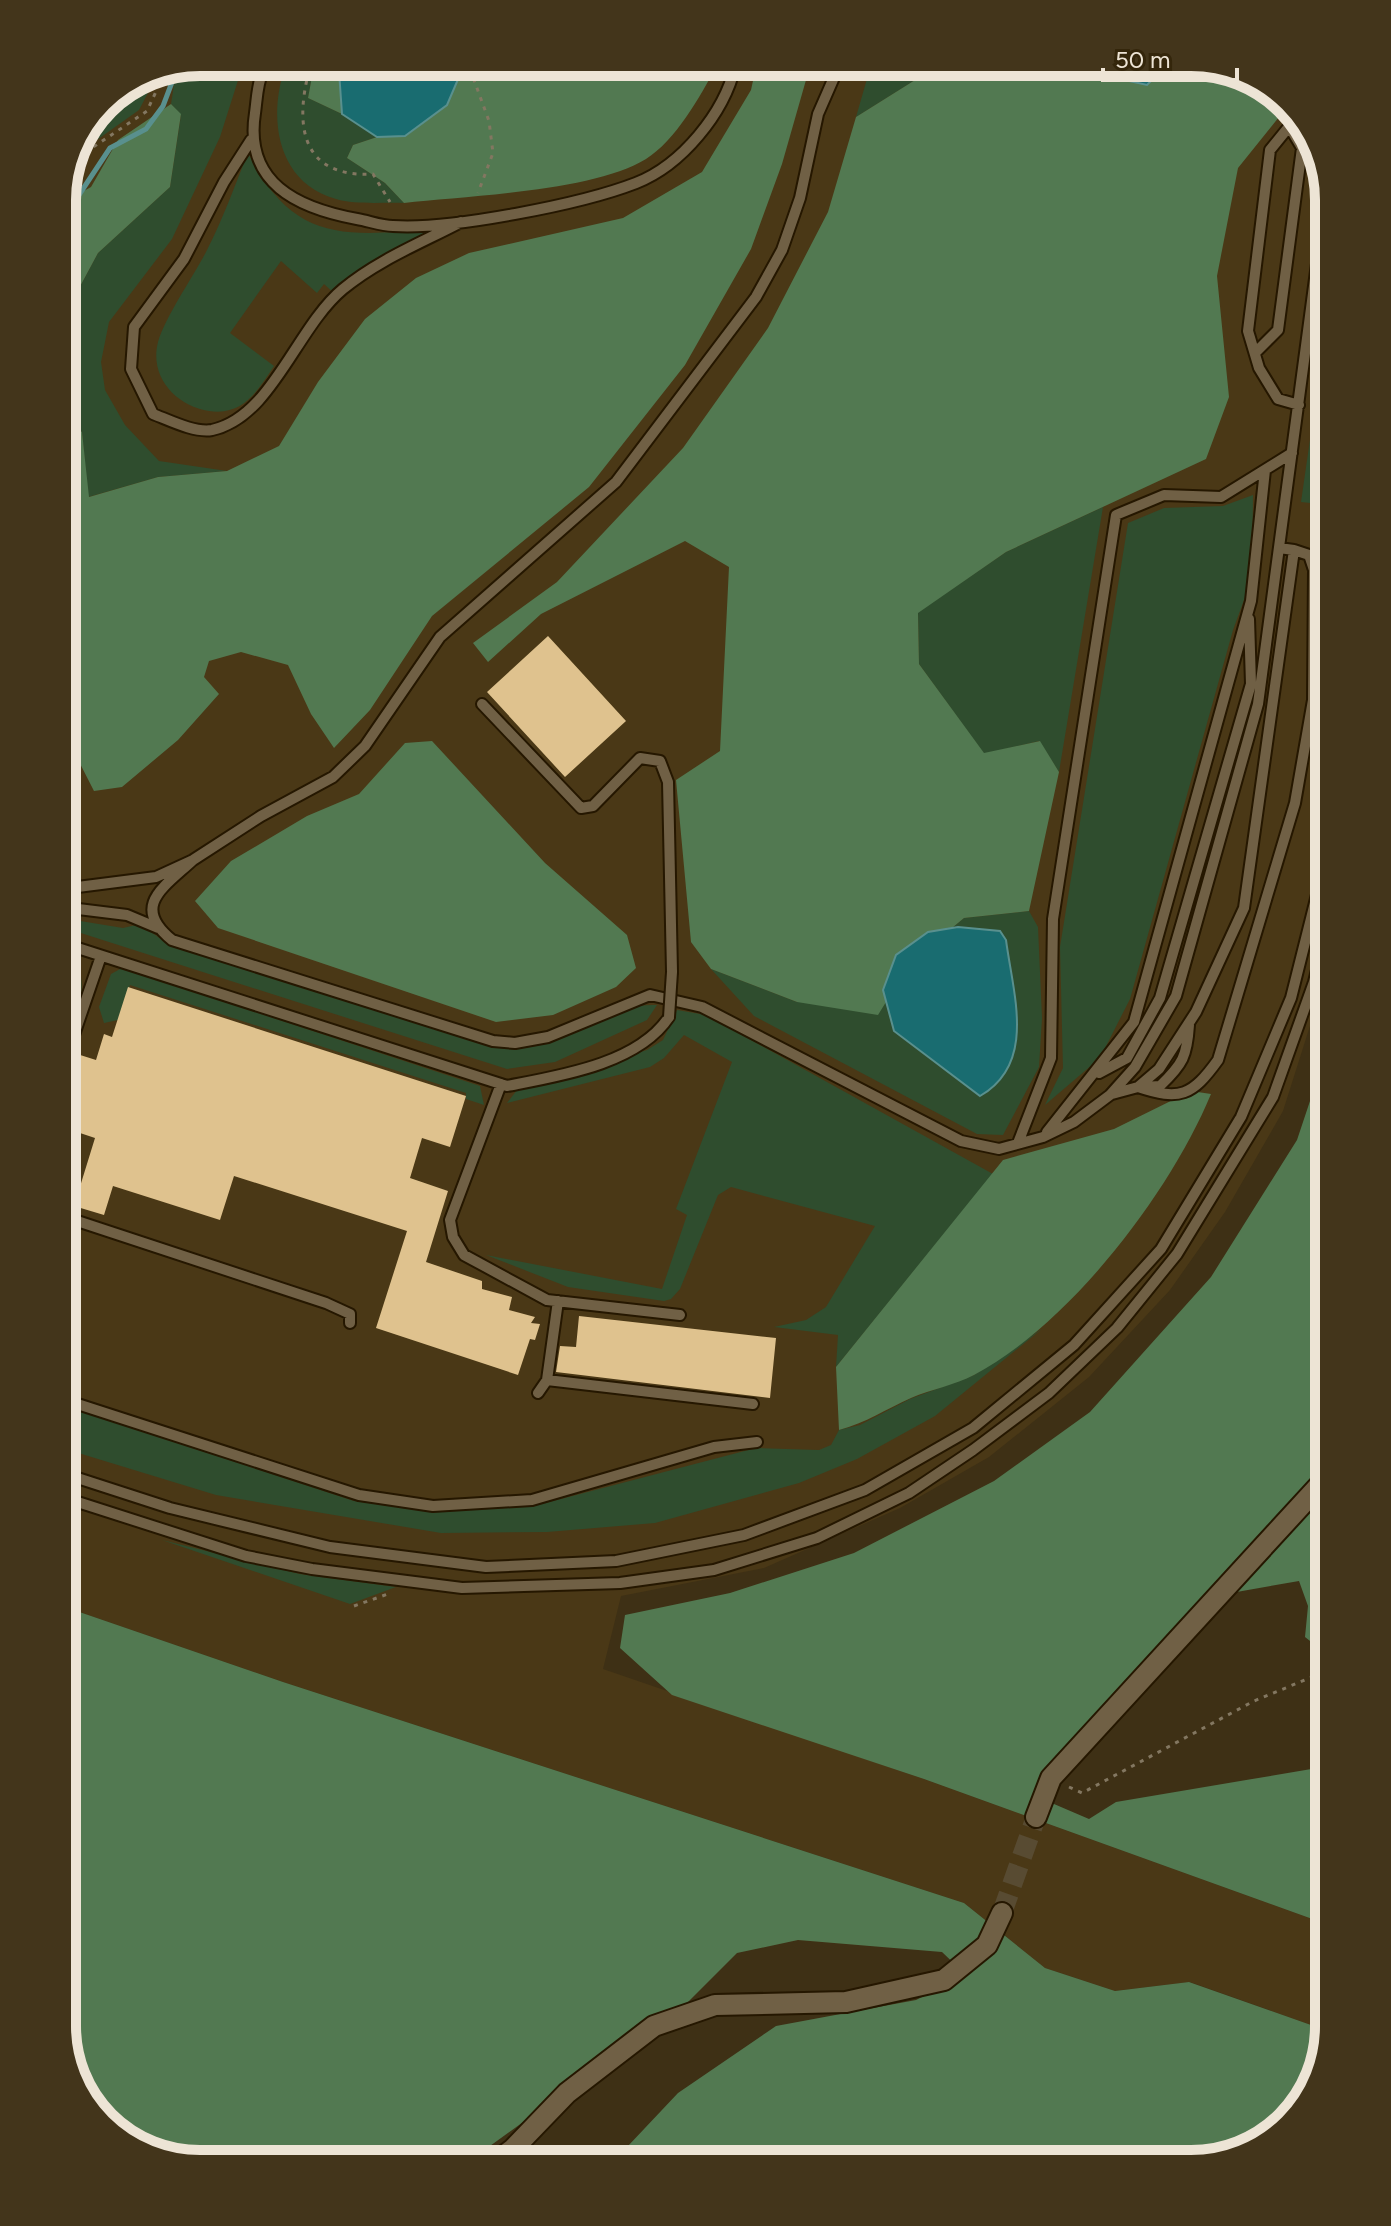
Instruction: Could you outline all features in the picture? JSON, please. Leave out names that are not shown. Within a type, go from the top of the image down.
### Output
[{"type":"street","points":[[1036,1817],[1051,1778],[1315,1490]]},
{"type":"street","points":[[512,2150],[567,2093],[654,2026],[715,2005],[846,2002],[944,1980],[987,1945],[1002,1913]]},
{"type":"lane","points":[[262,76],[251,140],[224,182],[184,259],[134,327],[131,369],[153,414],[210,430],[248,414],[319,313],[342,290],[381,262],[461,222]]},
{"type":"lane","points":[[251,140],[265,172],[291,198],[318,212],[392,226],[461,222],[638,183],[689,149],[730,87],[733,76]]},
{"type":"lane","points":[[76,887],[156,877],[193,860],[261,816],[333,777],[365,746],[440,637],[616,482],[756,297],[782,250],[800,198],[818,114],[835,76]]},
{"type":"lane","points":[[1290,125],[1270,150],[1248,331],[1255,353],[1278,399],[1299,405]]},
{"type":"lane","points":[[1255,353],[1278,330],[1302,148],[1298,139]]},
{"type":"lane","points":[[76,909],[127,915],[158,928],[172,940],[493,1041],[515,1043],[548,1037],[650,995],[702,1007],[961,1141],[999,1149],[1043,1137],[1074,1122],[1110,1095],[1135,1067],[1176,996],[1258,704],[1315,282]]},
{"type":"lane","points":[[1018,1143],[1051,1058],[1053,919],[1116,515],[1164,495],[1221,497],[1292,453]]},
{"type":"lane","points":[[1093,1077],[1127,1058],[1160,998],[1251,684],[1249,609],[1265,470]]},
{"type":"lane","points":[[1138,1087],[1167,1097],[1189,1090],[1199,1086],[1218,1060],[1295,803],[1313,700],[1314,570],[1309,555],[1279,548]]},
{"type":"lane","points":[[1110,1095],[1138,1087],[1159,1069],[1190,1021],[1244,908],[1294,550]]},
{"type":"lane","points":[[1043,1137],[1134,1022],[1249,609]]},
{"type":"lane","points":[[76,948],[507,1086],[554,1077],[609,1059],[657,1035],[669,1017],[672,972],[668,782],[660,761],[640,758],[593,806],[581,808],[482,704]]},
{"type":"lane","points":[[158,928],[151,914],[155,897],[193,860]]},
{"type":"lane","points":[[76,1478],[170,1508],[330,1547],[486,1567],[616,1561],[730,1538],[865,1490],[973,1428],[1074,1345],[1161,1249],[1241,1117],[1291,998],[1315,903]]},
{"type":"lane","points":[[76,1029],[101,956]]},
{"type":"lane","points":[[76,1501],[246,1556],[312,1569],[462,1588],[620,1583],[714,1570],[817,1538],[909,1493],[973,1450],[1049,1393],[1117,1328],[1177,1254],[1273,1097],[1315,978]]},
{"type":"lane","points":[[501,1084],[450,1220],[453,1237],[464,1255],[547,1300],[680,1315]]},
{"type":"lane","points":[[76,1221],[326,1303],[350,1314],[350,1323]]},
{"type":"lane","points":[[538,1393],[547,1380],[558,1301]]},
{"type":"lane","points":[[547,1380],[753,1404]]},
{"type":"lane","points":[[76,1404],[359,1495],[433,1506],[532,1500],[714,1447],[757,1442]]},
{"type":"path","points":[[308,76],[301,102],[303,131],[316,157],[345,176],[373,174],[390,202]]},
{"type":"path","points":[[472,76],[489,121],[493,153],[478,193]]},
{"type":"path","points":[[86,152],[147,111],[160,83]]},
{"type":"path","points":[[1051,1778],[1082,1793],[1254,1701],[1315,1676]]},
{"type":"shaded area","points":[[200,76],[1199,76],[1231,83],[1260,97],[1284,118],[1302,145],[1313,176],[1315,200],[1315,1010],[1283,1111],[1225,1212],[1170,1290],[1089,1377],[989,1457],[900,1508],[764,1568],[621,1596],[603,1669],[924,1779],[1315,1920],[1315,2026],[1190,1982],[1115,1991],[1045,1968],[964,1903],[283,1682],[76,1611],[76,192],[80,168],[89,145],[102,124],[118,107],[138,93],[176,78]]},
{"type":"green space","points":[[239,76],[220,137],[172,239],[109,322],[101,362],[105,390],[125,425],[159,461],[227,471],[158,477],[88,497],[82,432],[76,427],[76,294],[98,253],[170,187],[181,115],[171,104],[175,78]]},
{"type":"green space","points":[[283,76],[312,76],[308,98],[342,114],[377,137],[353,145],[347,158],[385,183],[404,203],[344,201],[316,191],[301,179],[282,147],[278,129],[279,90]]},
{"type":"green space","points":[[312,76],[339,76],[342,114],[308,98]]},
{"type":"green space","points":[[459,76],[711,76],[686,118],[657,151],[624,170],[596,178],[530,190],[404,203],[385,183],[347,158],[353,145],[377,137],[406,136],[447,105]]},
{"type":"green space","points":[[754,76],[807,76],[782,164],[751,249],[685,365],[589,487],[432,616],[370,710],[334,748],[311,714],[288,665],[241,652],[209,661],[204,677],[219,694],[178,740],[122,787],[94,791],[76,756],[76,427],[82,432],[89,497],[158,477],[227,471],[279,446],[318,382],[365,319],[416,278],[469,253],[623,218],[702,172],[751,90]]},
{"type":"green space","points":[[868,76],[921,76],[856,117]]},
{"type":"green space","points":[[921,76],[1121,76],[1125,80],[1147,84],[1155,76],[1215,78],[1246,89],[1281,115],[1238,168],[1217,276],[1229,397],[1206,459],[1006,552],[918,613],[919,664],[984,753],[1040,741],[1059,772],[1029,911],[964,918],[910,963],[878,1015],[797,1002],[711,969],[691,942],[676,780],[720,751],[729,567],[685,541],[541,614],[488,662],[473,643],[557,582],[683,448],[768,328],[828,212],[856,117]]},
{"type":"green space","points":[[152,85],[139,110],[89,146],[102,124],[118,107]]},
{"type":"green space","points":[[171,104],[181,114],[170,187],[98,253],[76,294],[76,195],[91,187],[118,140]]},
{"type":"green space","points":[[248,153],[266,183],[284,204],[304,219],[325,228],[374,233],[435,229],[365,269],[335,294],[324,284],[317,293],[281,261],[230,333],[274,366],[255,393],[240,406],[221,412],[209,411],[186,403],[168,388],[161,378],[156,355],[167,320],[213,238]]},
{"type":"green space","points":[[1315,405],[1315,504],[1301,502]]},
{"type":"green space","points":[[1253,495],[1252,578],[1233,630],[1130,999],[1100,1058],[1045,1105],[1063,1068],[1060,947],[1128,523],[1164,508],[1223,506]]},
{"type":"green space","points":[[1103,507],[1059,772],[1039,741],[984,754],[919,664],[918,612],[1006,552]]},
{"type":"green space","points":[[432,741],[545,863],[627,935],[636,968],[616,987],[553,1015],[496,1022],[218,928],[195,901],[231,861],[307,816],[359,794],[405,743]]},
{"type":"green space","points":[[1029,911],[1038,927],[1042,1018],[1039,1067],[1003,1135],[977,1134],[754,1016],[711,969],[797,1002],[910,963],[964,918]]},
{"type":"green space","points":[[76,920],[123,928],[140,924],[165,942],[494,1048],[543,1042],[615,1012],[642,1005],[657,1005],[647,1020],[555,1062],[507,1069],[76,931]]},
{"type":"green space","points":[[76,960],[81,981],[76,1018]]},
{"type":"green space","points":[[122,968],[480,1086],[484,1105],[466,1099],[466,1093],[130,985],[118,1020],[104,1023],[99,1007],[111,974]]},
{"type":"green space","points":[[677,1010],[706,1015],[993,1174],[836,1367],[838,1335],[774,1327],[806,1320],[826,1307],[875,1226],[731,1187],[718,1195],[680,1289],[671,1299],[664,1301],[568,1287],[486,1255],[662,1289],[687,1215],[676,1209],[732,1062],[684,1035],[664,1058],[650,1067],[507,1103],[517,1090],[647,1050],[663,1040]]},
{"type":"green space","points":[[1315,1086],[1315,1645],[1305,1637],[1308,1606],[1299,1581],[1231,1593],[1104,1720],[1047,1801],[1089,1819],[1116,1802],[1315,1768],[1315,1920],[924,1779],[672,1695],[620,1648],[625,1615],[730,1593],[854,1553],[994,1481],[1090,1412],[1211,1277],[1297,1140]]},
{"type":"green space","points":[[1191,1091],[1211,1094],[1170,1172],[1113,1252],[1046,1324],[974,1375],[911,1398],[839,1430],[836,1367],[1003,1160],[1114,1129]]},
{"type":"green space","points":[[1043,1328],[935,1416],[857,1459],[799,1483],[655,1523],[547,1532],[441,1533],[216,1495],[76,1452],[76,1410],[354,1501],[430,1511],[534,1506],[756,1448],[819,1450],[831,1445],[839,1430],[860,1425],[910,1399],[974,1375]]},
{"type":"green space","points":[[162,1540],[300,1574],[396,1587],[350,1604]]},
{"type":"green space","points":[[76,1611],[283,1682],[964,1903],[1045,1968],[1115,1991],[1189,1982],[1315,2026],[1306,2074],[1284,2108],[1246,2137],[1207,2149],[624,2150],[678,2093],[776,2026],[916,2000],[966,1975],[942,1952],[798,1940],[737,1953],[685,2005],[607,2048],[526,2120],[484,2150],[192,2150],[145,2137],[107,2108],[83,2066],[76,2026]]},
{"type":"water","points":[[339,76],[459,76],[447,105],[405,136],[377,137],[342,114]]},
{"type":"water","points":[[1121,76],[1156,76],[1147,85],[1125,80]]},
{"type":"water","points":[[958,927],[1000,931],[1006,940],[1016,1004],[1015,1046],[1009,1065],[998,1082],[980,1096],[894,1031],[883,990],[896,955],[928,932]]},
{"type":"building","points":[[548,636],[626,721],[565,777],[487,692]]},
{"type":"building","points":[[128,987],[466,1096],[450,1147],[422,1138],[410,1178],[448,1191],[426,1262],[482,1281],[482,1289],[512,1297],[509,1310],[535,1317],[531,1323],[540,1324],[535,1340],[530,1339],[518,1375],[376,1328],[407,1231],[234,1176],[220,1220],[113,1186],[104,1215],[76,1207],[95,1138],[76,1132],[76,1057],[77,1054],[96,1060],[104,1034],[112,1037]]},
{"type":"building","points":[[579,1316],[776,1338],[770,1398],[556,1372],[560,1346],[576,1347]]},
{"type":"waterway","points":[[458,78],[465,76]]},
{"type":"waterway","points":[[76,199],[110,148],[146,129],[163,106],[173,79]]},
{"type":"tunnel","points":[[1002,1913],[1036,1817]]}]
